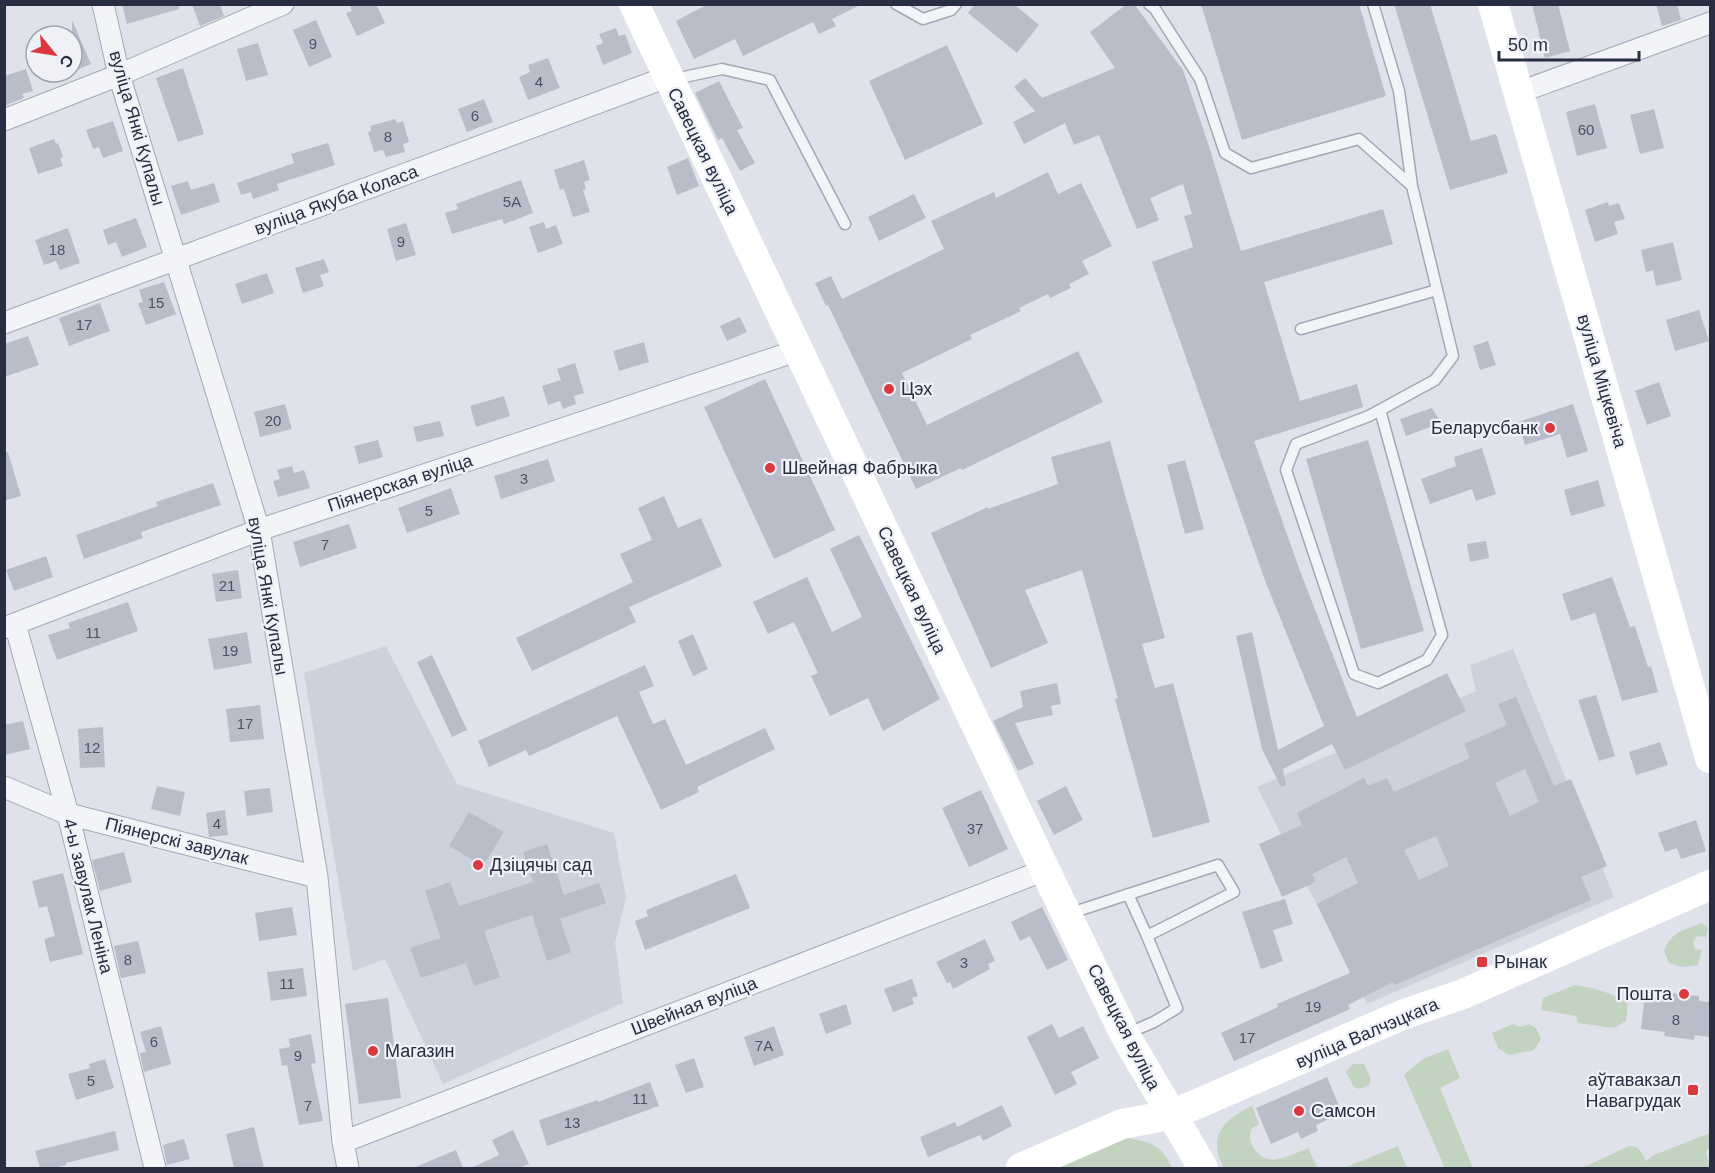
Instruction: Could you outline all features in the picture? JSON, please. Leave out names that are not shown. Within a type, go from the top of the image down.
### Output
[{"type":"street","name":"вуліца Янкі Купалы","points":[[103,4],[119,75],[259,530],[317,877],[343,1142],[348,1168]]},
{"type":"street","points":[[4,120],[119,75],[283,4]]},
{"type":"street","name":"Савецкая вуліца","points":[[634,4],[668,80],[1125,1035],[1203,1168]]},
{"type":"street","name":"вуліца Міцкевіча","points":[[1493,4],[1710,758]]},
{"type":"street","points":[[1520,92],[1710,23]]},
{"type":"street","name":"вуліца Якуба Коласа","points":[[4,323],[668,80]]},
{"type":"street","name":"Піянерская вуліца","points":[[10,626],[259,530],[799,350]]},
{"type":"street","name":"4-ы завулак Леніна","points":[[10,626],[68,814],[155,1168]]},
{"type":"street","name":"Піянерскі завулак","points":[[4,787],[68,814],[317,877]]},
{"type":"street","name":"Швейная вуліца","points":[[343,1142],[1045,870]]},
{"type":"street","name":"вуліца Валчэцкага","points":[[1020,1168],[1122,1124],[1171,1115],[1254,1081],[1402,1015],[1463,993],[1710,885]]},
{"type":"lane","points":[[896,4],[922,19],[951,10],[956,4]]},
{"type":"lane","points":[[1149,4],[1155,9],[1200,79],[1225,153],[1251,168],[1359,139],[1412,186]]},
{"type":"lane","points":[[1373,4],[1399,91],[1412,186],[1453,356],[1435,380],[1380,410],[1296,444],[1286,470],[1354,674],[1377,683],[1427,660],[1442,635],[1380,410]]},
{"type":"lane","points":[[668,80],[722,69],[770,80],[845,224]]},
{"type":"lane","points":[[1301,329],[1437,290]]},
{"type":"lane","points":[[1067,914],[1218,865],[1234,892],[1147,936]]},
{"type":"lane","points":[[1125,1035],[1154,1022],[1177,1008],[1128,894]]},
{"type":"shaded area","name":"Дзіцячы сад","points":[[386,646],[457,784],[614,833],[626,897],[615,943],[623,1003],[443,1084],[385,959],[353,971],[304,673]]},
{"type":"shaded area","name":"Рынак","points":[[1513,649],[1614,897],[1367,1004],[1257,787],[1476,691],[1470,665]]},
{"type":"green space","points":[[1702,923],[1708,927],[1706,937],[1697,936],[1693,942],[1695,949],[1702,950],[1698,965],[1681,967],[1669,963],[1664,951],[1671,939],[1679,932]]},
{"type":"green space","points":[[1575,985],[1603,991],[1628,1004],[1626,1021],[1614,1028],[1578,1023],[1576,1016],[1541,1010],[1543,998]]},
{"type":"green space","points":[[1513,1024],[1520,1027],[1529,1024],[1536,1028],[1541,1039],[1534,1050],[1509,1055],[1498,1048],[1492,1033]]},
{"type":"green space","points":[[1448,1049],[1460,1078],[1440,1088],[1473,1168],[1445,1168],[1404,1075],[1423,1059]]},
{"type":"green space","points":[[1353,1064],[1364,1064],[1371,1079],[1369,1085],[1360,1089],[1354,1087],[1346,1072]]},
{"type":"green space","points":[[1252,1106],[1259,1124],[1251,1129],[1250,1139],[1253,1147],[1262,1157],[1282,1158],[1308,1148],[1317,1167],[1224,1168],[1217,1147],[1221,1130],[1233,1117]]},
{"type":"green space","points":[[1710,1133],[1710,1147],[1706,1152],[1710,1168],[1582,1168],[1629,1146],[1638,1148],[1646,1161],[1654,1155]]},
{"type":"green space","points":[[1122,1137],[1139,1140],[1158,1148],[1168,1159],[1172,1168],[1050,1168]]},
{"type":"green space","points":[[1398,1146],[1407,1168],[1344,1168]]},
{"type":"building","points":[[122,4],[179,4],[179,9],[127,24]]},
{"type":"building","points":[[192,4],[220,4],[224,16],[200,26]]},
{"type":"building","points":[[349,4],[376,4],[385,23],[357,36],[346,13],[352,11]]},
{"type":"building","points":[[708,4],[862,4],[832,19],[836,26],[819,34],[813,22],[743,56],[735,39],[694,59],[676,21]]},
{"type":"building","points":[[975,4],[1014,4],[1039,25],[1017,53],[968,13]]},
{"type":"building","points":[[1127,4],[1134,4],[1183,70],[1241,251],[1383,209],[1393,244],[1264,282],[1300,401],[1357,384],[1363,407],[1254,441],[1300,571],[1357,717],[1447,673],[1466,711],[1345,770],[1332,744],[1283,769],[1286,785],[1281,787],[1262,749],[1236,636],[1252,632],[1278,750],[1324,726],[1266,583],[1152,262],[1193,247],[1184,216],[1192,214],[1183,184],[1150,198],[1159,220],[1137,229],[1099,135],[1074,145],[1065,123],[1024,144],[1013,122],[1035,111],[1014,87],[1025,78],[1042,98],[1115,68],[1090,32]]},
{"type":"building","points":[[1201,4],[1359,4],[1386,96],[1242,140]]},
{"type":"building","points":[[1394,4],[1430,4],[1471,141],[1496,134],[1508,173],[1450,190]]},
{"type":"building","points":[[1532,4],[1558,4],[1570,51],[1545,58]]},
{"type":"building","points":[[1656,4],[1677,4],[1681,20],[1662,26]]},
{"type":"building","points":[[316,20],[332,57],[309,67],[293,30]]},
{"type":"building","points":[[616,28],[619,36],[625,34],[632,53],[603,65],[596,46],[603,43],[599,34]]},
{"type":"building","points":[[258,43],[268,75],[246,81],[237,49]]},
{"type":"building","points":[[947,45],[983,124],[905,160],[869,81]]},
{"type":"building","points":[[84,48],[91,64],[84,67]]},
{"type":"building","points":[[548,58],[560,88],[528,100],[519,77],[530,72],[528,65]]},
{"type":"building","points":[[183,68],[204,134],[178,142],[156,78]]},
{"type":"building","points":[[24,70],[24,84],[31,84],[33,91],[22,94],[24,98],[4,106],[4,76]]},
{"type":"building","points":[[719,81],[743,128],[737,130],[755,163],[740,171],[722,138],[718,140],[695,93]]},
{"type":"building","points":[[484,99],[493,122],[467,132],[458,109]]},
{"type":"building","points":[[1595,104],[1607,148],[1577,156],[1566,112]]},
{"type":"building","points":[[1654,109],[1664,148],[1640,154],[1630,115]]},
{"type":"building","points":[[395,119],[397,123],[403,121],[409,142],[403,144],[405,152],[386,157],[383,150],[374,152],[368,132],[371,131],[370,126]]},
{"type":"building","points":[[113,121],[123,151],[103,158],[99,147],[93,149],[86,130]]},
{"type":"building","points":[[54,139],[63,157],[60,158],[63,166],[38,174],[29,148]]},
{"type":"building","points":[[328,143],[335,165],[277,184],[279,190],[253,199],[251,192],[241,195],[237,183],[294,163],[291,154]]},
{"type":"building","points":[[688,158],[699,186],[677,195],[667,167]]},
{"type":"building","points":[[584,160],[590,180],[584,182],[586,189],[583,190],[590,212],[573,217],[564,189],[560,190],[554,170]]},
{"type":"building","points":[[1048,172],[1058,194],[1081,183],[1112,246],[1082,261],[1089,274],[1069,284],[1071,288],[1050,298],[1048,294],[1019,308],[1021,311],[970,335],[972,339],[902,373],[927,425],[1078,351],[1103,402],[962,470],[961,468],[916,489],[828,305],[826,306],[815,283],[831,276],[842,299],[944,249],[931,221],[994,192],[996,198]]},
{"type":"building","points":[[521,180],[533,213],[504,224],[502,219],[452,234],[445,213],[458,209],[456,204]]},
{"type":"building","points":[[188,181],[191,190],[214,183],[220,202],[181,215],[171,186]]},
{"type":"building","points":[[914,194],[926,218],[879,241],[868,217]]},
{"type":"building","points":[[1608,202],[1609,206],[1619,203],[1625,219],[1614,222],[1618,234],[1595,242],[1585,210]]},
{"type":"building","points":[[136,218],[147,247],[122,257],[116,242],[108,245],[103,230]]},
{"type":"building","points":[[544,222],[546,229],[556,225],[563,244],[538,253],[529,227]]},
{"type":"building","points":[[406,223],[416,255],[396,261],[387,229]]},
{"type":"building","points":[[68,228],[80,263],[60,270],[56,261],[44,265],[35,240]]},
{"type":"building","points":[[1673,242],[1682,280],[1656,286],[1653,270],[1646,272],[1641,250]]},
{"type":"building","points":[[324,259],[329,272],[320,275],[324,286],[303,293],[295,268]]},
{"type":"building","points":[[267,273],[274,293],[242,304],[235,284]]},
{"type":"building","points":[[164,282],[176,314],[146,325],[138,303],[143,302],[139,290]]},
{"type":"building","points":[[100,303],[110,331],[69,346],[59,318]]},
{"type":"building","points":[[1699,310],[1709,341],[1675,351],[1666,320]]},
{"type":"building","points":[[740,317],[747,332],[727,341],[720,326]]},
{"type":"building","points":[[28,336],[39,365],[4,377],[4,344]]},
{"type":"building","points":[[1488,341],[1496,365],[1480,370],[1473,346]]},
{"type":"building","points":[[644,342],[649,362],[619,371],[613,351]]},
{"type":"building","points":[[575,363],[584,393],[574,396],[576,404],[563,409],[560,401],[548,405],[542,386],[561,380],[557,369]]},
{"type":"building","name":"Швейная Фабрыка","points":[[765,379],[835,530],[774,559],[704,407]]},
{"type":"building","points":[[1659,382],[1671,416],[1647,425],[1635,391]]},
{"type":"building","points":[[504,396],[510,416],[476,427],[470,406]]},
{"type":"building","points":[[285,404],[292,429],[260,437],[254,412]]},
{"type":"building","name":"Беларусбанк","points":[[1573,404],[1588,451],[1567,458],[1560,434],[1525,445],[1518,422]]},
{"type":"building","points":[[1432,408],[1441,423],[1406,436],[1400,419]]},
{"type":"building","points":[[440,421],[444,436],[417,442],[413,427]]},
{"type":"building","points":[[378,440],[383,457],[359,464],[354,446]]},
{"type":"building","points":[[1368,440],[1424,631],[1361,649],[1306,459]]},
{"type":"building","points":[[1110,441],[1165,638],[1142,644],[1155,688],[1173,683],[1210,822],[1153,838],[1115,699],[1118,698],[1082,570],[1025,590],[1048,643],[991,668],[931,533],[988,507],[988,509],[1058,484],[1051,457]]},
{"type":"building","points":[[1482,448],[1496,494],[1476,501],[1472,489],[1430,504],[1421,479],[1456,466],[1454,457]]},
{"type":"building","points":[[8,452],[21,496],[4,501],[4,453]]},
{"type":"building","points":[[548,459],[555,481],[501,499],[494,476]]},
{"type":"building","points":[[1185,460],[1204,529],[1185,534],[1167,465]]},
{"type":"building","points":[[292,466],[294,473],[304,470],[310,488],[278,497],[273,481],[280,479],[277,470]]},
{"type":"building","points":[[1598,480],[1605,506],[1571,516],[1564,490]]},
{"type":"building","points":[[213,483],[221,505],[141,532],[143,538],[84,559],[76,535],[158,506],[156,502]]},
{"type":"building","points":[[451,488],[460,514],[407,533],[398,508]]},
{"type":"building","points":[[664,496],[678,528],[701,518],[722,566],[629,607],[636,622],[532,671],[516,638],[633,582],[620,554],[652,540],[638,508]]},
{"type":"building","points":[[349,524],[357,548],[300,567],[293,542]]},
{"type":"building","points":[[859,535],[940,699],[883,731],[868,698],[830,716],[811,676],[818,673],[794,622],[768,634],[753,602],[807,577],[832,632],[862,617],[830,549]]},
{"type":"building","points":[[1486,541],[1489,558],[1470,562],[1467,544]]},
{"type":"building","points":[[46,556],[53,577],[14,591],[6,570]]},
{"type":"building","points":[[238,570],[242,598],[216,602],[212,574]]},
{"type":"building","points":[[1612,577],[1630,627],[1635,626],[1648,667],[1651,666],[1658,692],[1622,701],[1595,613],[1571,621],[1562,594]]},
{"type":"building","points":[[128,602],[138,631],[57,660],[48,635],[70,628],[68,623]]},
{"type":"building","points":[[247,632],[252,663],[214,670],[208,639]]},
{"type":"building","points":[[693,634],[708,669],[693,676],[678,641]]},
{"type":"building","points":[[432,655],[467,730],[452,737],[417,662]]},
{"type":"building","points":[[645,665],[654,686],[639,692],[653,724],[665,719],[686,765],[765,728],[775,749],[697,787],[699,792],[661,810],[617,716],[529,756],[526,750],[489,767],[478,741]]},
{"type":"building","points":[[1057,683],[1061,704],[1051,706],[1053,715],[1015,723],[1034,764],[1018,771],[993,721],[1023,707],[1020,691]]},
{"type":"building","points":[[1596,695],[1615,756],[1599,761],[1578,700]]},
{"type":"building","name":"Рынак","points":[[1516,697],[1554,786],[1571,779],[1607,866],[1581,877],[1591,900],[1395,985],[1393,982],[1348,1005],[1350,1009],[1234,1061],[1221,1033],[1278,1007],[1277,1004],[1350,973],[1317,904],[1358,883],[1346,857],[1312,874],[1316,882],[1282,897],[1259,844],[1302,825],[1297,813],[1364,778],[1368,786],[1387,778],[1394,792],[1470,758],[1464,744],[1507,725],[1498,704]],"holes":[[[1525,769],[1539,802],[1510,816],[1495,783]],[[1436,836],[1449,866],[1419,880],[1404,850]]]},
{"type":"building","points":[[260,705],[264,739],[230,742],[226,709]]},
{"type":"building","points":[[23,721],[30,749],[4,755],[4,725]]},
{"type":"building","points":[[103,727],[105,767],[80,768],[78,729]]},
{"type":"building","points":[[1660,742],[1668,765],[1636,775],[1629,752]]},
{"type":"building","points":[[157,786],[185,792],[180,816],[151,809]]},
{"type":"building","points":[[1066,786],[1083,820],[1054,835],[1037,801]]},
{"type":"building","points":[[270,788],[273,812],[247,816],[244,791]]},
{"type":"building","points":[[981,790],[1008,849],[969,867],[942,808]]},
{"type":"building","points":[[225,810],[228,835],[209,837],[206,813]]},
{"type":"building","points":[[469,812],[504,832],[483,866],[449,846]]},
{"type":"building","points":[[1696,820],[1706,851],[1681,859],[1677,848],[1665,852],[1658,833]]},
{"type":"building","points":[[547,844],[564,895],[599,883],[606,903],[560,919],[571,952],[547,961],[532,915],[484,931],[500,977],[474,986],[466,963],[421,978],[410,948],[441,938],[425,891],[450,882],[459,906],[533,882],[523,852]]},
{"type":"building","points":[[124,852],[132,882],[100,891],[92,860]]},
{"type":"building","points":[[63,873],[83,954],[50,962],[44,939],[55,936],[47,906],[39,908],[32,881]]},
{"type":"building","points":[[736,874],[750,908],[645,950],[635,921],[648,916],[646,910]]},
{"type":"building","points":[[1285,899],[1293,924],[1273,930],[1283,961],[1261,969],[1242,912]]},
{"type":"building","points":[[292,907],[297,935],[259,941],[255,913]]},
{"type":"building","points":[[1042,907],[1068,960],[1047,970],[1030,936],[1020,941],[1011,922]]},
{"type":"building","points":[[985,939],[995,961],[988,964],[990,969],[953,989],[950,982],[947,983],[936,962]]},
{"type":"building","points":[[138,941],[146,973],[121,978],[114,946]]},
{"type":"building","points":[[303,968],[307,996],[271,1001],[267,972]]},
{"type":"building","points":[[912,979],[918,996],[912,998],[914,1004],[893,1012],[884,989]]},
{"type":"building","points":[[1669,993],[1699,996],[1699,1001],[1710,1002],[1710,1037],[1695,1035],[1694,1040],[1664,1036],[1665,1032],[1641,1029],[1645,994],[1668,997]]},
{"type":"building","name":"Магазин","points":[[388,998],[401,1098],[359,1104],[345,1004]]},
{"type":"building","points":[[846,1004],[852,1024],[826,1034],[819,1014]]},
{"type":"building","points":[[1052,1024],[1059,1038],[1083,1026],[1099,1058],[1071,1072],[1077,1084],[1055,1095],[1027,1037]]},
{"type":"building","points":[[161,1026],[171,1064],[144,1072],[140,1053],[146,1052],[140,1032]]},
{"type":"building","points":[[774,1026],[784,1055],[754,1066],[744,1037]]},
{"type":"building","points":[[311,1034],[316,1063],[311,1064],[323,1121],[299,1125],[287,1065],[282,1066],[279,1049],[290,1047],[289,1039]]},
{"type":"building","points":[[694,1058],[704,1087],[686,1093],[675,1065]]},
{"type":"building","points":[[105,1059],[114,1088],[76,1100],[68,1074],[90,1068],[89,1064]]},
{"type":"building","name":"Самсон","points":[[1327,1077],[1342,1113],[1316,1125],[1318,1131],[1301,1139],[1298,1132],[1271,1144],[1256,1108]]},
{"type":"building","points":[[650,1082],[659,1106],[547,1146],[539,1120],[598,1100],[598,1102]]},
{"type":"building","points":[[1002,1105],[1012,1126],[983,1141],[980,1135],[928,1157],[920,1137],[955,1122],[957,1127]]},
{"type":"building","points":[[254,1127],[264,1168],[234,1168],[226,1134]]},
{"type":"building","points":[[513,1130],[529,1164],[519,1168],[471,1168],[499,1155],[492,1140]]},
{"type":"building","points":[[115,1131],[119,1150],[54,1168],[40,1168],[35,1151]]},
{"type":"building","points":[[184,1139],[190,1159],[167,1165],[163,1145]]},
{"type":"building","points":[[456,1150],[463,1168],[413,1168]]},
{"type":"place","name":"Цэх","points":[[889,389]]},
{"type":"place","name":"Беларусбанк","points":[[1550,428]]},
{"type":"place","name":"Швейная Фабрыка","points":[[770,468]]},
{"type":"place","name":"Дзіцячы сад","points":[[478,865]]},
{"type":"place","name":"Рынак","points":[[1482,962]]},
{"type":"place","name":"Пошта","points":[[1684,994]]},
{"type":"place","name":"Магазин","points":[[373,1051]]},
{"type":"place","name":"аўтавакзал Навагрудак","points":[[1693,1090]]},
{"type":"place","name":"Самсон","points":[[1299,1111]]}]
